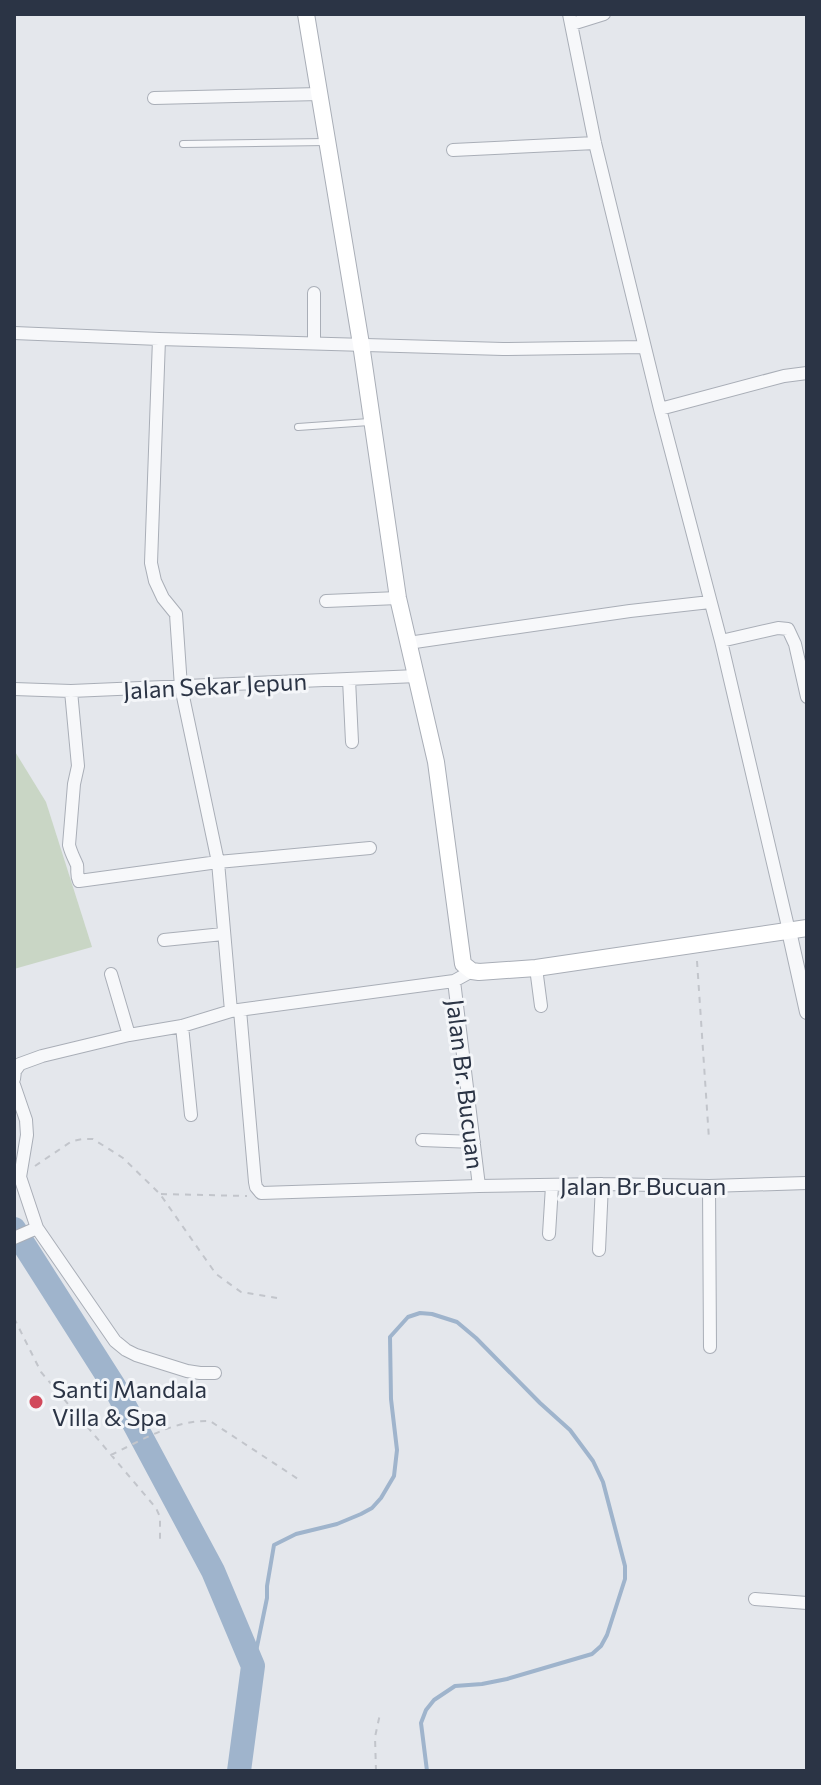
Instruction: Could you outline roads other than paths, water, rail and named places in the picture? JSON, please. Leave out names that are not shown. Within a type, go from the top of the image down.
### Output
[{"type":"main road","points":[[306,14],[361,344],[398,598],[436,762],[463,964],[472,971],[488,973],[536,968],[807,928]]},
{"type":"street","points":[[604,14],[570,19],[595,143],[644,347],[721,641],[807,1012]]},
{"type":"street","points":[[154,98],[320,94]]},
{"type":"street","points":[[453,150],[595,143]]},
{"type":"street","points":[[314,293],[314,343]]},
{"type":"street","points":[[14,333],[503,349],[644,347]]},
{"type":"street","points":[[159,339],[151,563],[159,589],[176,614],[181,687],[218,862],[223,934],[236,1010]]},
{"type":"street","points":[[660,409],[807,373]]},
{"type":"street","points":[[326,601],[398,598]]},
{"type":"street","points":[[408,643],[710,602]]},
{"type":"street","points":[[721,641],[778,628],[788,629],[795,644],[807,697]]},
{"type":"street","name":"Jalan Sekar Jepun","points":[[14,689],[71,691],[417,676]]},
{"type":"street","points":[[349,679],[352,742]]},
{"type":"street","points":[[71,691],[78,766],[69,845],[76,864],[77,879],[84,881],[218,862],[370,848]]},
{"type":"street","points":[[164,940],[223,934]]},
{"type":"street","points":[[536,968],[541,1006]]},
{"type":"street","points":[[215,1373],[187,1371],[126,1350],[115,1341],[34,1229],[20,1177],[27,1135],[26,1120],[14,1082],[15,1071],[20,1064],[42,1056],[182,1026],[236,1010],[454,981],[472,971]]},
{"type":"street","points":[[111,974],[129,1035]]},
{"type":"street","name":"Jalan Br. Bucuan","points":[[454,981],[479,1186]]},
{"type":"street","name":"Jalan Br Bucuan","points":[[236,1010],[255,1182],[261,1193],[479,1186],[807,1183]]},
{"type":"street","points":[[182,1026],[191,1115]]},
{"type":"street","points":[[422,1140],[474,1142]]},
{"type":"street","points":[[599,1250],[602,1184]]},
{"type":"street","points":[[549,1234],[552,1186]]},
{"type":"street","points":[[709,1186],[710,1347]]},
{"type":"street","points":[[14,1238],[34,1229]]},
{"type":"street","points":[[755,1599],[807,1603]]},
{"type":"lane","points":[[183,144],[326,142]]},
{"type":"lane","points":[[298,427],[372,422]]},
{"type":"waterway","points":[[14,1229],[114,1386],[213,1571],[253,1666],[239,1771]]},
{"type":"waterway","points":[[253,1666],[274,1545],[296,1534],[337,1524],[372,1508],[394,1476],[397,1450],[391,1399],[390,1337],[408,1317],[420,1313],[457,1322],[570,1430],[593,1461],[603,1482],[625,1566],[625,1579],[607,1635],[592,1654],[507,1679],[455,1686],[434,1700],[421,1723],[427,1771]]},
{"type":"place","name":"Santi Mandala Villa & Spa","points":[[36,1402]]}]
